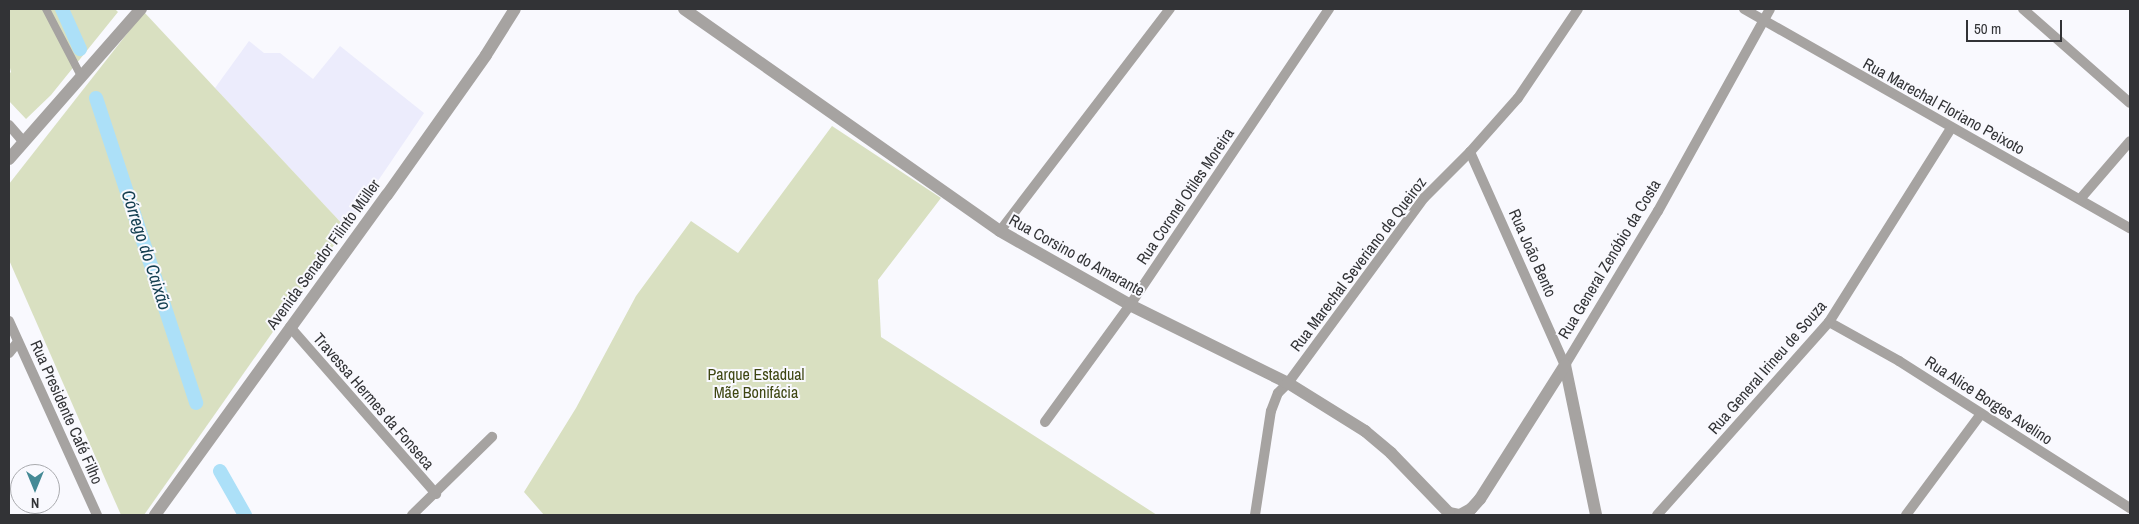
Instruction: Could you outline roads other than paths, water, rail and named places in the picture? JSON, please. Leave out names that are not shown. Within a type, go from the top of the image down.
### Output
[{"type":"street","points":[[46,9],[81,76]]},
{"type":"street","points":[[9,160],[23,141],[142,9]]},
{"type":"street","name":"Avenida Senador Filinto Müller","points":[[155,515],[486,55],[514,9]]},
{"type":"street","name":"Rua Corsino do Amarante","points":[[684,9],[1000,231],[1130,305],[1288,383],[1365,431],[1391,453],[1449,513],[1460,515]]},
{"type":"street","points":[[1000,231],[1170,9]]},
{"type":"street","name":"Rua Coronel Otiles Moreira","points":[[1045,422],[1130,305],[1329,9]]},
{"type":"street","name":"Rua Marechal Severiano de Queiroz","points":[[1255,515],[1270,411],[1278,393],[1288,383],[1424,198],[1470,152],[1518,98],[1578,9]]},
{"type":"street","name":"Rua Marechal Floriano Peixoto","points":[[1744,9],[1951,128],[2081,198],[2130,228]]},
{"type":"street","name":"Rua General Zenóbio da Costa","points":[[1460,515],[1471,509],[1480,499],[1565,365],[1658,211],[1770,9]]},
{"type":"street","points":[[2023,9],[2130,103]]},
{"type":"street","points":[[9,125],[23,141]]},
{"type":"street","name":"Rua General Irineu de Souza","points":[[1657,515],[1829,322],[1951,128]]},
{"type":"street","points":[[2081,198],[2130,141]]},
{"type":"street","name":"Rua João Bento","points":[[1470,152],[1565,365],[1596,515]]},
{"type":"street","name":"Rua Presidente Café Filho","points":[[9,321],[97,515]]},
{"type":"street","name":"Rua Alice Borges Avelino","points":[[1829,322],[1898,361],[2130,508]]},
{"type":"street","name":"Travessa Hermes da Fonseca","points":[[290,327],[436,494]]},
{"type":"street","points":[[9,353],[18,342]]},
{"type":"street","points":[[1906,515],[1982,414]]},
{"type":"street","points":[[412,515],[436,494],[492,437]]},
{"type":"waterway","name":"Córrego do Caixão","points":[[62,9],[80,49]]},
{"type":"waterway","name":"Córrego do Caixão","points":[[96,98],[196,403]]},
{"type":"waterway","name":"Córrego do Caixão","points":[[220,471],[245,515]]},
{"type":"park label","name":"Parque Estadual Mãe Bonifácia","points":[[756,383]]}]
